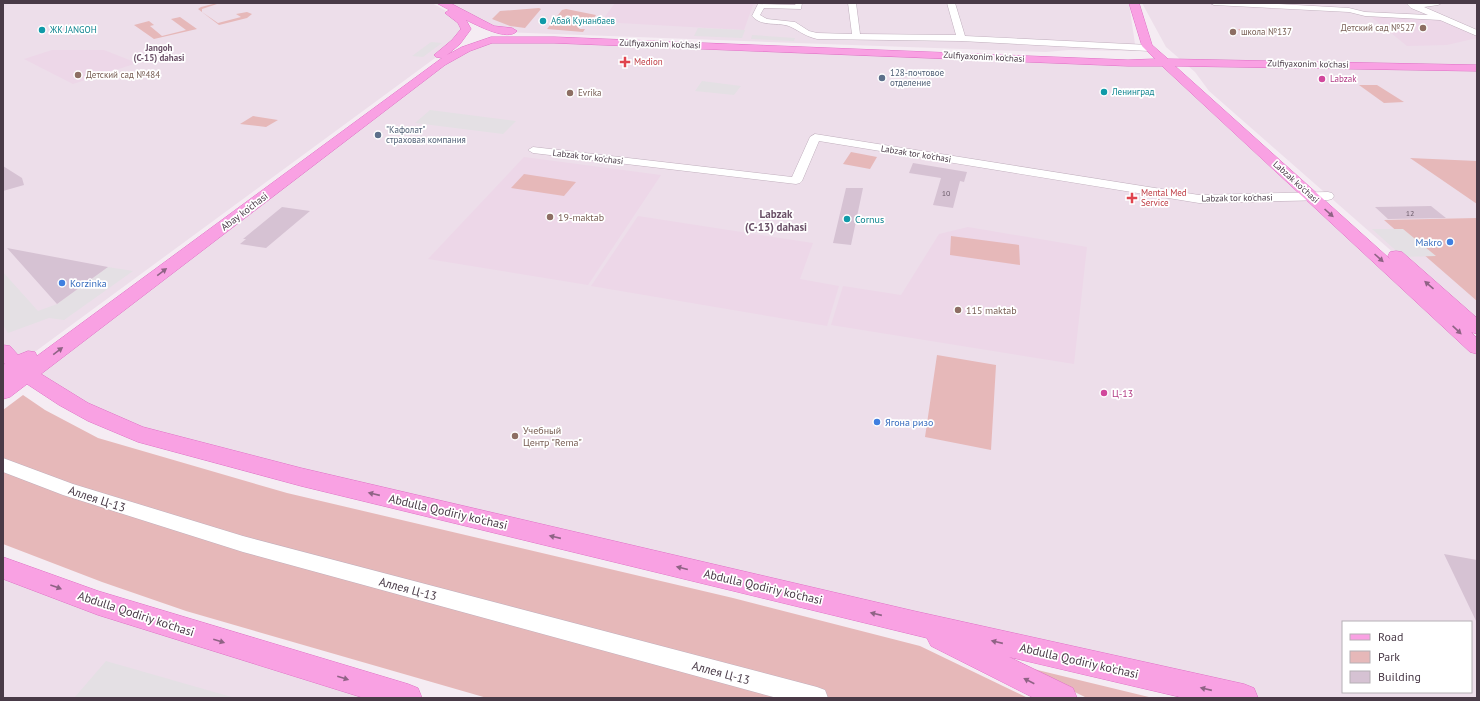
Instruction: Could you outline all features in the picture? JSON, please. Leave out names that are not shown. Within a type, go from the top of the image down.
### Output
[{"type":"main road","points":[[432,3],[462,21],[466,29],[462,35]]},
{"type":"main road","points":[[442,3],[492,34]]},
{"type":"main road","name":"Labzak ko'chasi","points":[[1134,3],[1144,42],[1320,196],[1458,310],[1477,328]]},
{"type":"main road","name":"Labzak ko'chasi","points":[[1141,3],[1154,40],[1165,59]]},
{"type":"main road","points":[[462,35],[474,29],[492,34]]},
{"type":"main road","name":"Abay ko'chasi","points":[[3,392],[16,371],[359,119],[441,63],[492,34]]},
{"type":"main road","name":"Zulfiyaxonim ko'chasi","points":[[492,34],[554,40],[1151,64],[1165,59]]},
{"type":"main road","name":"Zulfiyaxonim ko'chasi","points":[[492,34],[919,48],[1049,55],[1439,65],[1477,68]]},
{"type":"main road","name":"Abay ko'chasi","points":[[359,119],[446,50],[462,35]]},
{"type":"main road","name":"Zulfiyaxonim ko'chasi","points":[[1439,65],[1477,61]]},
{"type":"main road","name":"Labzak ko'chasi","points":[[1320,196],[1477,348]]},
{"type":"main road","points":[[1438,311],[1458,310]]},
{"type":"main road","name":"Abdulla Qodiriy ko'chasi","points":[[3,351],[16,371],[115,426],[138,434],[301,477],[914,623],[1244,698]]},
{"type":"main road","name":"Abdulla Qodiriy ko'chasi","points":[[3,568],[120,610],[408,698]]},
{"type":"main road","name":"Abdulla Qodiriy ko'chasi","points":[[914,623],[1063,698]]},
{"type":"street","points":[[852,3],[856,36]]},
{"type":"street","points":[[951,3],[961,38]]},
{"type":"street","points":[[1214,3],[1349,10],[1365,14],[1444,18]]},
{"type":"street","points":[[1412,5],[1438,3]]},
{"type":"street","points":[[799,4],[798,7],[761,6],[756,16],[765,21],[792,24],[802,31],[812,35],[824,37],[856,36],[961,38],[1165,59]]},
{"type":"street","points":[[1412,5],[1477,33]]},
{"type":"street","name":"Labzak tor ko'chasi","points":[[533,150],[796,181],[815,137],[1199,199],[1320,196]]},
{"type":"street","name":"Аллея Ц-13","points":[[3,465],[69,490],[243,544],[817,698]]},
{"type":"shaded area","name":"Jangoh (C-15) dahasi","points":[[3,3],[432,3],[460,19],[465,26],[446,50],[17,365],[3,351]]},
{"type":"shaded area","points":[[435,3],[1129,3],[1136,51],[1069,50],[1046,52],[498,32],[479,26]]},
{"type":"shaded area","points":[[615,3],[758,3],[753,5],[744,30],[601,22]]},
{"type":"shaded area","points":[[1142,3],[1477,3],[1477,322],[1396,255],[1209,91],[1195,72],[1166,47]]},
{"type":"shaded area","name":"Детский сад №527","points":[[1370,16],[1444,20],[1477,38],[1447,45],[1407,46]]},
{"type":"shaded area","points":[[698,28],[745,30],[742,38],[694,36]]},
{"type":"shaded area","points":[[752,35],[795,38],[794,41],[751,39]]},
{"type":"shaded area","points":[[491,40],[1164,62],[1477,348],[1477,698],[1244,698],[138,434],[27,374],[441,63]]},
{"type":"shaded area","points":[[431,42],[442,43],[423,57],[412,56]]},
{"type":"shaded area","name":"Детский сад №484","points":[[52,50],[104,50],[137,63],[73,84],[24,59]]},
{"type":"shaded area","points":[[702,81],[741,86],[734,95],[695,91]]},
{"type":"shaded area","points":[[430,110],[516,121],[503,134],[415,123]]},
{"type":"shaded area","name":"19-maktab","points":[[524,157],[661,175],[588,285],[428,259]]},
{"type":"shaded area","points":[[638,216],[813,243],[800,279],[839,286],[827,326],[591,286]]},
{"type":"shaded area","name":"115 maktab","points":[[968,227],[1087,247],[1074,364],[831,325],[843,286],[901,295],[939,234]]},
{"type":"shaded area","points":[[1372,229],[1403,229],[1436,256],[1403,257]]},
{"type":"shaded area","points":[[108,267],[133,271],[64,320],[49,318],[8,333],[3,325],[3,272],[38,311],[57,304]]},
{"type":"shaded area","points":[[3,568],[408,698],[3,698]]},
{"type":"shaded area","points":[[106,661],[235,698],[74,698]]},
{"type":"green space","points":[[220,3],[202,9],[202,12],[218,23],[241,17],[236,14],[247,12],[252,14],[247,18],[219,25],[198,9]]},
{"type":"green space","points":[[541,9],[525,28],[510,26],[492,19],[500,11]]},
{"type":"green space","points":[[566,9],[596,15],[590,23],[583,23],[579,29],[585,29],[583,32],[547,29],[562,10]]},
{"type":"green space","points":[[180,17],[197,29],[154,39],[134,25],[149,21],[154,25],[150,26],[162,36],[186,30],[171,19]]},
{"type":"green space","points":[[1238,29],[1269,30],[1275,35],[1243,34]]},
{"type":"green space","points":[[1359,85],[1377,85],[1404,102],[1384,103]]},
{"type":"green space","points":[[253,116],[278,120],[266,127],[240,124]]},
{"type":"green space","points":[[851,152],[877,157],[870,169],[843,164]]},
{"type":"green space","points":[[1410,158],[1477,161],[1477,204]]},
{"type":"green space","points":[[524,174],[576,182],[564,196],[511,188]]},
{"type":"green space","points":[[1477,218],[1477,301],[1384,220]]},
{"type":"green space","points":[[951,236],[1019,245],[1020,265],[950,255]]},
{"type":"green space","points":[[937,355],[996,365],[991,450],[925,437]]},
{"type":"green space","points":[[23,395],[45,410],[98,438],[287,493],[733,598],[920,646],[1028,698],[487,698],[186,611],[102,582],[3,544],[3,410]]},
{"type":"green space","points":[[1021,666],[1153,698],[1087,698]]},
{"type":"building","points":[[913,163],[967,172],[964,182],[960,181],[953,208],[933,205],[941,178],[909,173]]},
{"type":"building","points":[[3,166],[22,178],[24,185],[3,191]]},
{"type":"building","name":"Cornus","points":[[846,188],[863,188],[851,245],[833,243]]},
{"type":"building","points":[[1431,206],[1446,218],[1388,219],[1375,207]]},
{"type":"building","points":[[282,207],[310,211],[266,248],[240,244],[246,239],[243,239]]},
{"type":"building","name":"Korzinka","points":[[7,248],[108,267],[57,304]]},
{"type":"building","points":[[1444,554],[1477,560],[1477,623]]},
{"type":"place","name":"Абай Кунанбаев","points":[[543,21]]},
{"type":"place","name":"Детский сад №527","points":[[1423,28]]},
{"type":"place","name":"ЖК JANGOH","points":[[42,30]]},
{"type":"place","name":"школа №137","points":[[1233,32]]},
{"type":"place","name":"Medion","points":[[625,62]]},
{"type":"place","name":"Детский сад №484","points":[[78,75]]},
{"type":"place","name":"128-почтовое отделение","points":[[882,78]]},
{"type":"place","name":"Labzak","points":[[1322,79]]},
{"type":"place","name":"Ленинград","points":[[1104,92]]},
{"type":"place","name":"Evrika","points":[[570,93]]},
{"type":"place","name":"\"Кафолат\" страховая компания","points":[[378,135]]},
{"type":"place","name":"Mental Med Service","points":[[1132,198]]},
{"type":"place","name":"19-maktab","points":[[550,217]]},
{"type":"place","name":"Cornus","points":[[847,219]]},
{"type":"place","name":"Makro","points":[[1450,242]]},
{"type":"place","name":"Korzinka","points":[[62,283]]},
{"type":"place","name":"115 maktab","points":[[958,310]]},
{"type":"place","name":"Ц-13","points":[[1104,393]]},
{"type":"place","name":"Ягона ризо","points":[[877,422]]},
{"type":"place","name":"Учебный Центр \"Rema\"","points":[[515,436]]},
{"type":"district","name":"Jangoh (C-15) dahasi","points":[[159,54]]},
{"type":"district","name":"Labzak (C-13) dahasi","points":[[776,220]]}]
